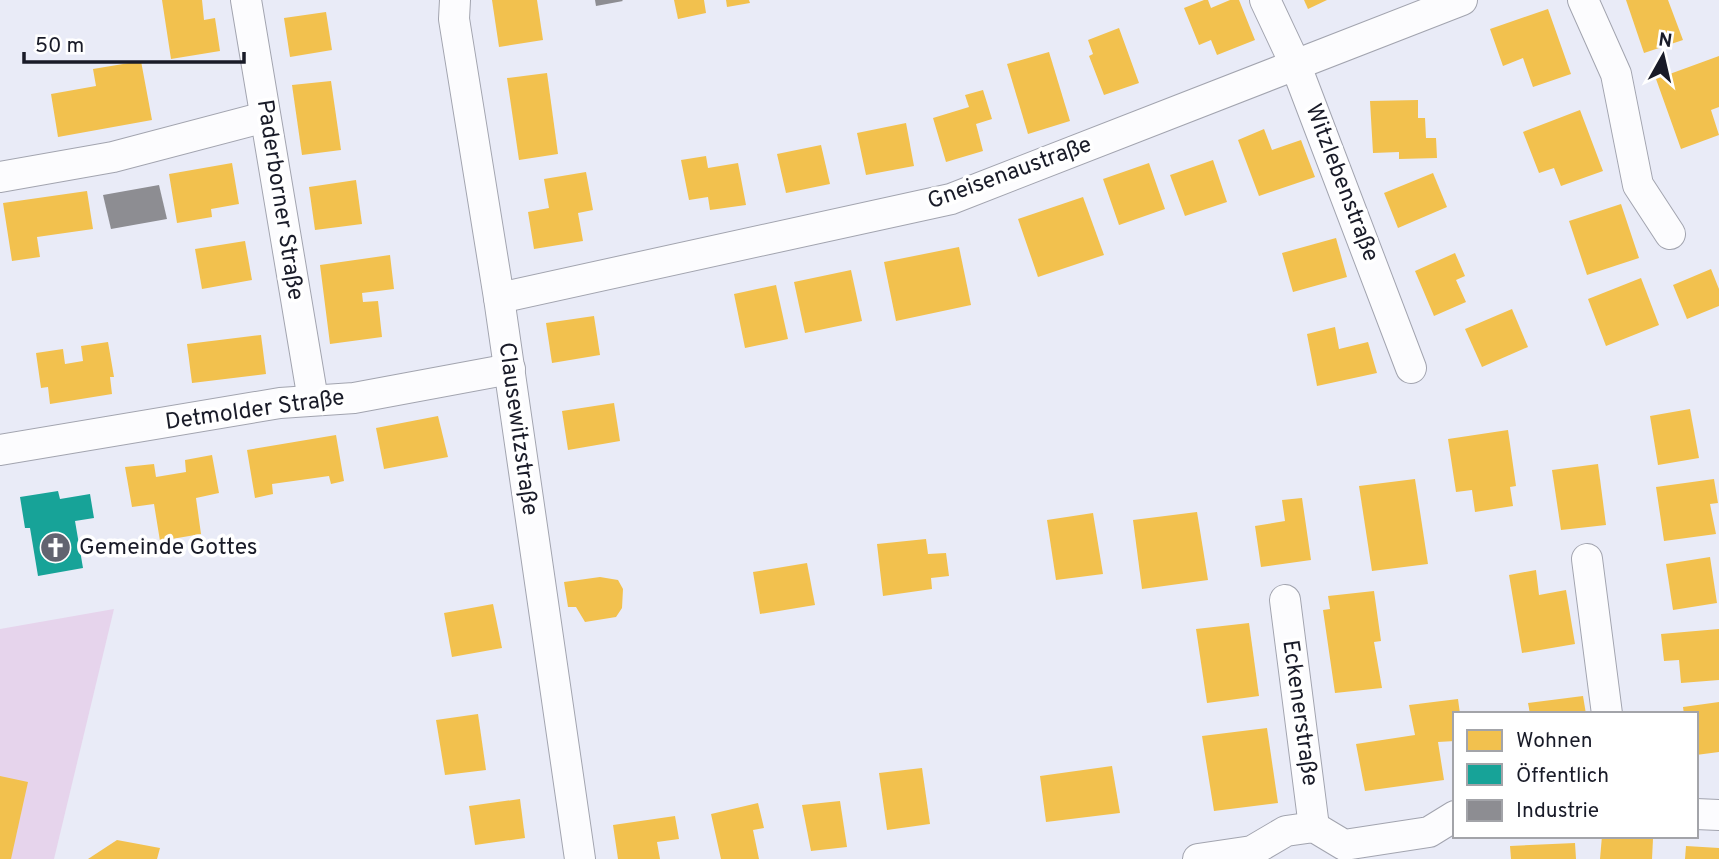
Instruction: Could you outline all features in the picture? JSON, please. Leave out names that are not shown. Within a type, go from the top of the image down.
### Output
[{"type":"street","name":"Paderborner Straße","points":[[246,0],[313,401]]},
{"type":"street","name":"Clausewitzstraße","points":[[454,0],[454,19],[510,369],[580,859]]},
{"type":"street","name":"Witzlebenstraße","points":[[1265,0],[1296,66],[1410,368]]},
{"type":"street","name":"Gneisenaustraße","points":[[499,298],[951,199],[1462,0]]},
{"type":"street","points":[[1583,0],[1616,75],[1638,185],[1670,234]]},
{"type":"street","points":[[0,177],[113,157],[265,117]]},
{"type":"street","name":"Detmolder Straße","points":[[0,450],[313,401],[354,398],[510,369]]},
{"type":"street","points":[[1587,559],[1607,712]]},
{"type":"street","name":"Eckenerstraße","points":[[1284,600],[1314,827]]},
{"type":"street","points":[[1698,814],[1719,815]]},
{"type":"street","points":[[1198,859],[1252,851],[1286,831],[1314,827],[1344,845],[1429,832],[1453,817]]},
{"type":"shaded area","points":[[114,609],[54,859],[0,859],[0,629]]},
{"type":"building: Wohnen","points":[[162,0],[202,0],[204,20],[215,18],[220,51],[171,59]]},
{"type":"building: Wohnen","points":[[492,0],[537,0],[543,40],[499,47]]},
{"type":"building: Wohnen","points":[[674,0],[704,0],[706,13],[678,19]]},
{"type":"building: Wohnen","points":[[726,0],[749,0],[750,3],[727,7]]},
{"type":"building: Wohnen","points":[[1208,0],[1211,8],[1230,0],[1239,0],[1255,40],[1217,55],[1211,40],[1199,45],[1184,8]]},
{"type":"building: Wohnen","points":[[1304,0],[1327,0],[1308,9]]},
{"type":"building: Wohnen","points":[[1626,0],[1668,0],[1683,40],[1644,53]]},
{"type":"building: Wohnen","points":[[1548,9],[1571,74],[1533,87],[1523,58],[1503,66],[1490,29]]},
{"type":"building: Wohnen","points":[[326,12],[332,50],[290,57],[284,18]]},
{"type":"building: Wohnen","points":[[1119,28],[1139,83],[1104,95],[1089,56],[1093,54],[1088,40]]},
{"type":"building: Wohnen","points":[[1049,52],[1070,121],[1028,134],[1007,64]]},
{"type":"building: Wohnen","points":[[1719,56],[1719,107],[1711,110],[1719,135],[1681,149],[1656,79]]},
{"type":"building: Wohnen","points":[[141,61],[152,120],[58,137],[51,94],[96,86],[93,69]]},
{"type":"building: Wohnen","points":[[547,73],[558,154],[519,160],[507,78]]},
{"type":"building: Wohnen","points":[[331,81],[341,150],[302,155],[292,85]]},
{"type":"building: Wohnen","points":[[983,90],[992,119],[976,124],[983,151],[946,162],[933,118],[969,107],[965,95]]},
{"type":"building: Wohnen","points":[[1418,100],[1418,118],[1425,118],[1426,138],[1436,138],[1437,158],[1399,159],[1399,152],[1373,153],[1370,101]]},
{"type":"building: Wohnen","points":[[1580,110],[1603,171],[1561,186],[1554,168],[1539,173],[1523,132]]},
{"type":"building: Wohnen","points":[[906,123],[914,166],[866,175],[857,133]]},
{"type":"building: Wohnen","points":[[1264,129],[1272,150],[1301,140],[1315,177],[1259,196],[1238,140]]},
{"type":"building: Wohnen","points":[[821,145],[830,184],[786,193],[777,154]]},
{"type":"building: Wohnen","points":[[706,156],[708,168],[738,163],[746,205],[710,210],[708,197],[689,200],[681,160]]},
{"type":"building: Wohnen","points":[[1213,160],[1227,202],[1185,216],[1170,175]]},
{"type":"building: Wohnen","points":[[232,163],[239,204],[211,209],[212,217],[177,223],[169,174]]},
{"type":"building: Wohnen","points":[[1149,163],[1165,209],[1119,225],[1103,179]]},
{"type":"building: Wohnen","points":[[586,172],[593,210],[578,213],[583,241],[534,249],[528,212],[549,208],[544,179]]},
{"type":"building: Wohnen","points":[[1433,173],[1447,207],[1398,228],[1384,193]]},
{"type":"building: Wohnen","points":[[356,180],[362,224],[315,230],[309,187]]},
{"type":"building: Wohnen","points":[[87,191],[93,229],[37,237],[40,257],[12,261],[3,203]]},
{"type":"building: Wohnen","points":[[1083,197],[1104,255],[1038,277],[1018,219]]},
{"type":"building: Wohnen","points":[[1621,204],[1639,258],[1587,275],[1569,221]]},
{"type":"building: Wohnen","points":[[1336,238],[1347,277],[1293,292],[1282,253]]},
{"type":"building: Wohnen","points":[[245,241],[252,280],[202,289],[195,249]]},
{"type":"building: Wohnen","points":[[959,247],[971,305],[896,321],[884,262]]},
{"type":"building: Wohnen","points":[[1455,253],[1465,276],[1456,280],[1466,302],[1434,316],[1415,271]]},
{"type":"building: Wohnen","points":[[390,255],[394,289],[362,293],[363,302],[378,301],[382,337],[330,344],[320,265]]},
{"type":"building: Wohnen","points":[[1711,269],[1719,289],[1719,306],[1687,319],[1673,285]]},
{"type":"building: Wohnen","points":[[851,270],[862,321],[805,333],[794,282]]},
{"type":"building: Wohnen","points":[[1641,278],[1659,325],[1606,346],[1588,299]]},
{"type":"building: Wohnen","points":[[776,285],[788,339],[745,348],[734,294]]},
{"type":"building: Wohnen","points":[[1512,309],[1528,347],[1482,367],[1465,329]]},
{"type":"building: Wohnen","points":[[594,316],[600,355],[552,363],[546,323]]},
{"type":"building: Wohnen","points":[[1335,327],[1339,349],[1368,342],[1377,373],[1317,386],[1307,334]]},
{"type":"building: Wohnen","points":[[261,335],[266,374],[192,383],[187,344]]},
{"type":"building: Wohnen","points":[[108,342],[114,377],[110,377],[112,394],[50,404],[48,387],[41,388],[36,353],[63,349],[65,364],[83,361],[81,346]]},
{"type":"building: Wohnen","points":[[614,403],[620,441],[568,450],[562,411]]},
{"type":"building: Wohnen","points":[[1690,409],[1699,458],[1658,465],[1650,416]]},
{"type":"building: Wohnen","points":[[438,416],[448,457],[384,469],[376,428]]},
{"type":"building: Wohnen","points":[[1508,430],[1516,486],[1510,487],[1513,506],[1475,512],[1472,490],[1456,492],[1448,439]]},
{"type":"building: Wohnen","points":[[336,435],[344,481],[331,484],[329,476],[272,484],[273,494],[255,498],[247,450]]},
{"type":"building: Wohnen","points":[[212,455],[219,493],[196,498],[201,534],[160,541],[154,504],[132,507],[125,467],[154,464],[156,477],[186,472],[185,460]]},
{"type":"building: Wohnen","points":[[1598,464],[1606,525],[1561,530],[1552,470]]},
{"type":"building: Wohnen","points":[[1415,479],[1428,564],[1372,571],[1359,486]]},
{"type":"building: Wohnen","points":[[1714,479],[1718,503],[1710,504],[1716,534],[1664,541],[1656,487]]},
{"type":"building: Wohnen","points":[[1302,498],[1311,560],[1261,567],[1255,526],[1285,521],[1282,500]]},
{"type":"building: Wohnen","points":[[1197,512],[1208,580],[1142,589],[1133,520]]},
{"type":"building: Wohnen","points":[[1093,513],[1103,574],[1056,580],[1047,520]]},
{"type":"building: Wohnen","points":[[926,539],[928,554],[946,553],[949,576],[931,578],[932,589],[883,596],[877,544]]},
{"type":"building: Wohnen","points":[[1710,557],[1717,603],[1673,610],[1666,564]]},
{"type":"building: Wohnen","points":[[807,563],[815,605],[760,614],[753,572]]},
{"type":"building: Wohnen","points":[[1536,570],[1539,595],[1566,590],[1575,644],[1522,653],[1509,575]]},
{"type":"building: Wohnen","points":[[600,577],[618,580],[623,589],[622,608],[616,617],[585,622],[576,607],[568,607],[564,582]]},
{"type":"building: Wohnen","points":[[1374,591],[1381,641],[1374,642],[1382,688],[1335,693],[1323,610],[1330,609],[1328,596]]},
{"type":"building: Wohnen","points":[[493,604],[502,648],[452,657],[444,613]]},
{"type":"building: Wohnen","points":[[1249,623],[1259,696],[1207,703],[1196,629]]},
{"type":"building: Wohnen","points":[[1719,629],[1719,680],[1681,683],[1679,660],[1664,661],[1661,634]]},
{"type":"building: Wohnen","points":[[1583,696],[1586,712],[1530,712],[1528,703]]},
{"type":"building: Wohnen","points":[[1458,699],[1460,712],[1453,712],[1453,741],[1438,742],[1444,780],[1365,791],[1356,744],[1415,735],[1409,705]]},
{"type":"building: Wohnen","points":[[1719,702],[1719,752],[1698,755],[1698,712],[1684,712],[1683,707]]},
{"type":"building: Wohnen","points":[[478,714],[486,770],[445,775],[436,720]]},
{"type":"building: Wohnen","points":[[1267,728],[1278,803],[1214,811],[1202,736]]},
{"type":"building: Wohnen","points":[[1112,766],[1120,813],[1046,822],[1040,776]]},
{"type":"building: Wohnen","points":[[922,768],[930,824],[887,830],[879,773]]},
{"type":"building: Wohnen","points":[[0,776],[28,782],[11,859],[0,859]]},
{"type":"building: Wohnen","points":[[520,799],[525,838],[475,845],[469,806]]},
{"type":"building: Wohnen","points":[[840,801],[847,847],[811,851],[802,805]]},
{"type":"building: Wohnen","points":[[758,803],[764,828],[753,830],[759,859],[721,859],[711,814]]},
{"type":"building: Wohnen","points":[[675,816],[679,839],[657,842],[660,859],[618,859],[613,825]]},
{"type":"building: Wohnen","points":[[1602,838],[1653,839],[1652,859],[1600,859]]},
{"type":"building: Wohnen","points":[[117,840],[160,848],[157,859],[88,859]]},
{"type":"building: Wohnen","points":[[1575,843],[1576,859],[1511,859],[1510,846]]},
{"type":"building: Wohnen","points":[[1686,846],[1719,848],[1719,859],[1685,859]]},
{"type":"building: Öffentlich","name":"Gemeinde Gottes","points":[[58,491],[60,499],[90,494],[94,518],[75,521],[83,568],[38,576],[30,528],[25,528],[20,497]]},
{"type":"building: Industrie","points":[[595,0],[622,0],[623,1],[596,6]]},
{"type":"building: Industrie","points":[[159,185],[167,219],[111,229],[103,195]]},
{"type":"place","name":"Gemeinde Gottes","points":[[56,548]]}]
